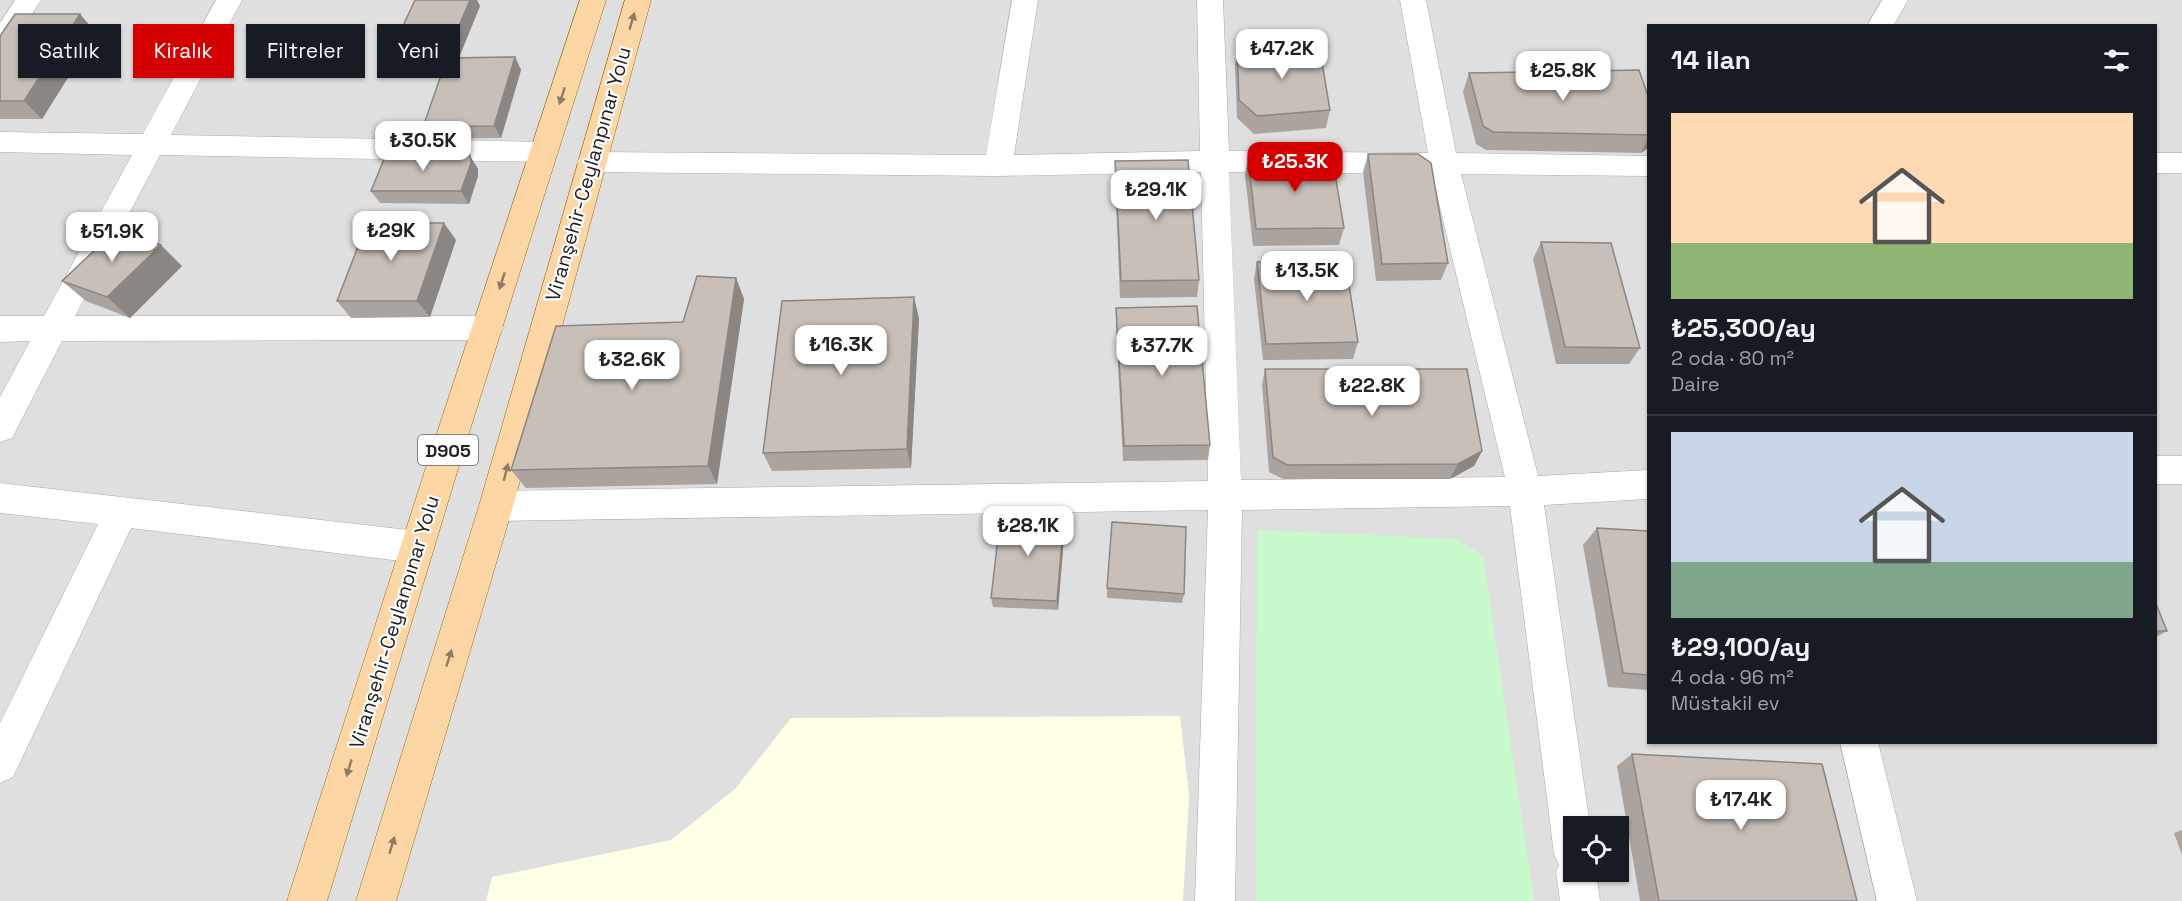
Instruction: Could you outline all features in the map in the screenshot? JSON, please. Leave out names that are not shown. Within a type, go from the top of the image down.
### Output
[{"type":"main road","name":"Viranşehir-Ceylanpınar Yolu","points":[[308,901],[417,547],[593,0]]},
{"type":"main road","name":"Viranşehir-Ceylanpınar Yolu","points":[[375,901],[496,506],[638,0]]},
{"type":"street","points":[[0,43],[28,0]]},
{"type":"street","points":[[0,428],[229,0]]},
{"type":"street","points":[[998,166],[1025,0]]},
{"type":"street","points":[[1210,0],[1226,497],[1215,901]]},
{"type":"street","points":[[1413,0],[1444,163],[1525,491],[1569,816]]},
{"type":"street","points":[[1881,24],[1895,0]]},
{"type":"street","points":[[0,142],[544,152]]},
{"type":"street","points":[[591,162],[998,166],[1215,161],[1647,165]]},
{"type":"street","points":[[2157,163],[2182,163]]},
{"type":"street","points":[[0,329],[487,328]]},
{"type":"street","points":[[2157,470],[2182,470]]},
{"type":"street","points":[[496,506],[1226,497],[1525,491],[1647,484]]},
{"type":"street","points":[[0,498],[417,547]]},
{"type":"street","points":[[0,764],[122,511]]},
{"type":"street","points":[[1859,744],[1897,901]]},
{"type":"street","points":[[1577,882],[1580,901]]},
{"type":"shaded area","points":[[0,0],[2182,0],[2182,901],[0,901]]},
{"type":"shaded area","points":[[1180,716],[1189,795],[1183,901],[486,901],[492,877],[671,840],[735,789],[791,718]]},
{"type":"green space","points":[[1257,530],[1456,539],[1483,556],[1534,901],[1256,901]]},
{"type":"building","points":[[415,0],[470,0],[460,24],[404,24]]},
{"type":"building","points":[[15,14],[80,14],[74,24],[18,24],[18,78],[39,78],[24,101],[0,101],[0,36]]},
{"type":"building","points":[[1319,45],[1330,110],[1257,116],[1239,100],[1237,47]]},
{"type":"building","points":[[515,57],[494,126],[423,127],[440,78],[460,78],[460,58]]},
{"type":"building","points":[[1639,70],[1647,93],[1647,135],[1493,132],[1483,126],[1469,73]]},
{"type":"building","points":[[387,152],[465,152],[470,156],[471,163],[461,191],[371,191]]},
{"type":"building","points":[[1368,154],[1418,154],[1431,163],[1448,263],[1382,264]]},
{"type":"building","points":[[1332,156],[1344,228],[1256,229],[1248,157]]},
{"type":"building","points":[[1188,160],[1199,280],[1121,281],[1115,161]]},
{"type":"building","points":[[367,223],[444,223],[417,301],[337,301]]},
{"type":"building","points":[[117,229],[161,245],[107,297],[62,281]]},
{"type":"building","points":[[1541,242],[1611,243],[1640,348],[1565,347]]},
{"type":"building","points":[[1345,260],[1358,342],[1266,344],[1257,262]]},
{"type":"building","points":[[697,276],[736,278],[708,466],[511,470],[556,326],[683,322]]},
{"type":"building","points":[[914,297],[907,449],[763,453],[782,301]]},
{"type":"building","points":[[1197,306],[1210,445],[1124,446],[1116,308]]},
{"type":"building","points":[[1265,369],[1467,369],[1482,451],[1458,464],[1287,465],[1273,457]]},
{"type":"building","points":[[1001,512],[1064,515],[1057,601],[991,598]]},
{"type":"building","points":[[1112,522],[1186,527],[1184,594],[1107,588]]},
{"type":"building","points":[[1597,528],[1647,531],[1647,675],[1623,673]]},
{"type":"building","points":[[2157,606],[2167,631],[2157,631]]},
{"type":"building","points":[[1632,754],[1822,764],[1857,901],[1659,901]]}]
